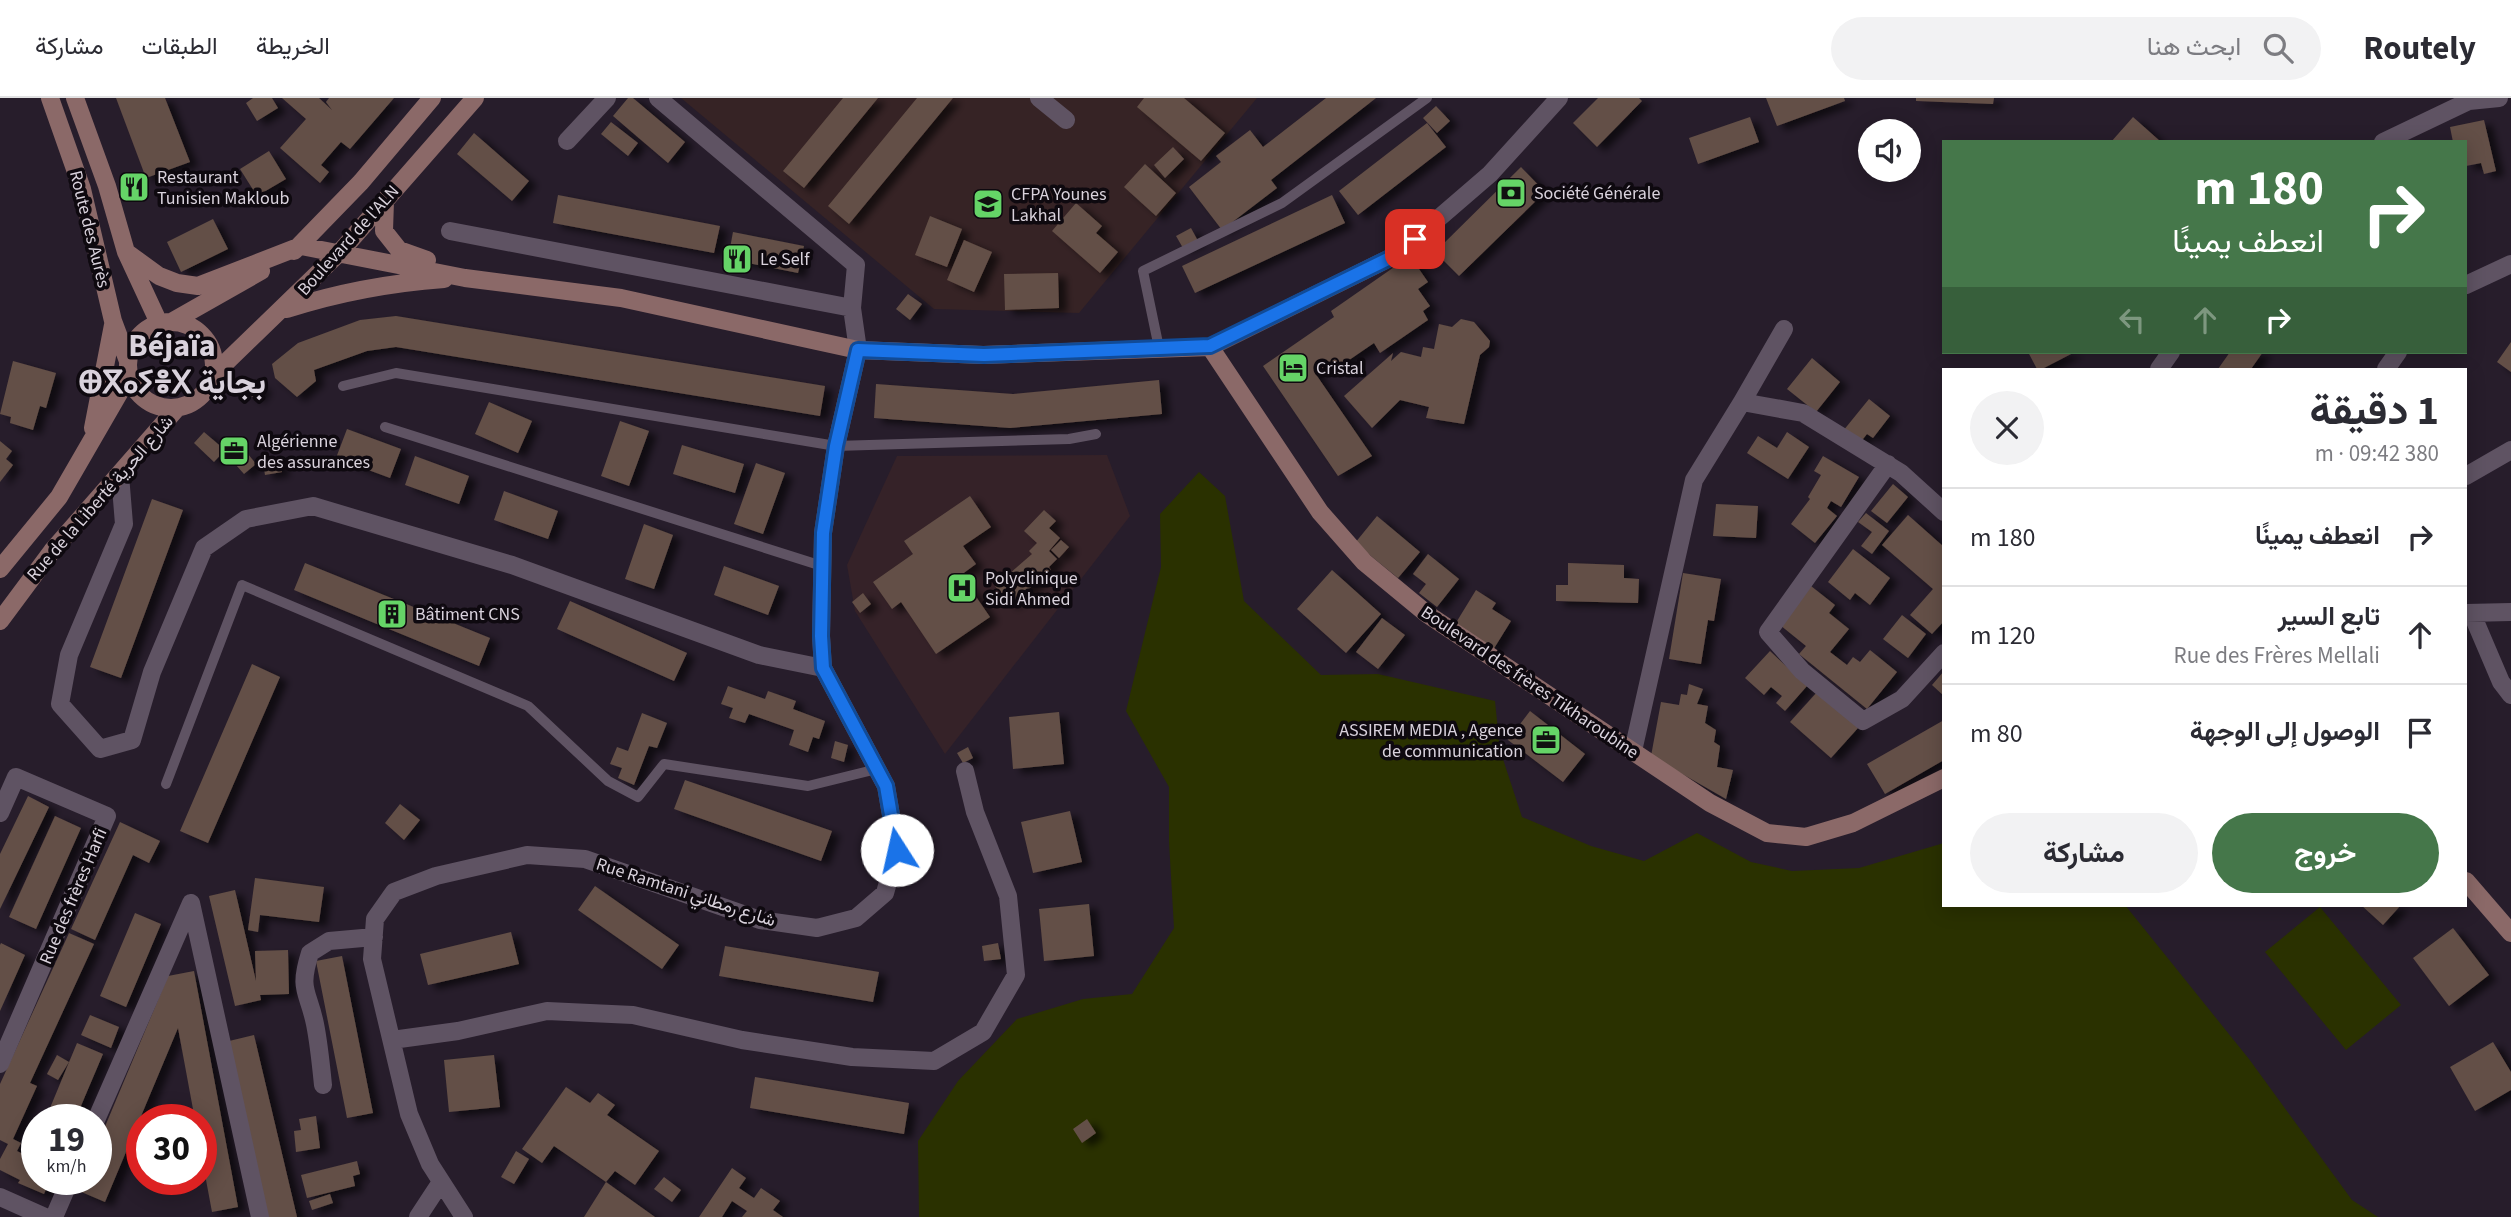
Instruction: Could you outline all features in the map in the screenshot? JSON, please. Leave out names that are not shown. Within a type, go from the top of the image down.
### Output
[{"type":"street","name":"Route des Aurès","points":[[50,98],[82,189],[113,321],[128,369]]},
{"type":"street","name":"Route des Aurès","points":[[75,98],[107,186],[126,253],[166,322]]},
{"type":"street","name":"Boulevard de l'ALN","points":[[166,322],[301,246],[361,182],[432,98]]},
{"type":"street","name":"Boulevard de l'ALN","points":[[214,374],[284,310],[341,251],[475,98]]},
{"type":"street","points":[[568,141],[607,98]]},
{"type":"street","points":[[658,98],[856,265],[852,308],[858,350]]},
{"type":"street","points":[[1039,98],[1066,120]]},
{"type":"street","points":[[126,253],[159,276],[177,283],[198,286],[301,246],[341,251],[465,278],[621,298],[858,350],[984,355],[1210,346],[1396,255],[1490,174],[1559,98]]},
{"type":"street","points":[[2387,140],[2469,101],[2499,98]]},
{"type":"street","points":[[385,201],[384,231],[399,250],[465,278]]},
{"type":"street","points":[[450,232],[852,308]]},
{"type":"street","points":[[2467,285],[2511,264]]},
{"type":"street","points":[[284,310],[337,293],[386,283],[465,278]]},
{"type":"street","points":[[88,449],[113,321]]},
{"type":"street","points":[[0,569],[59,497],[88,449],[128,369],[137,337],[166,322],[188,324],[201,332],[212,352],[214,374],[201,397],[177,408],[164,408],[142,397],[128,369]]},
{"type":"street","points":[[1633,751],[1694,480],[1784,329]]},
{"type":"street","name":"Boulevard des frères Tikharoubine","points":[[1210,346],[1320,512],[1364,562],[1427,614],[1710,803],[1767,832],[1806,837],[1853,823],[1942,779]]},
{"type":"street","name":"Rue Ramtani شارع رمطاني","points":[[464,1217],[441,1182],[409,1114],[372,959],[375,919],[394,892],[436,876],[527,855],[585,859],[760,920],[817,928],[856,918],[885,893],[897,850],[886,786],[823,668],[823,533],[836,446],[858,350]]},
{"type":"street","points":[[1742,402],[1803,413],[1888,464],[1942,510]]},
{"type":"street","name":"Rue de la Liberté شارع الحرية","points":[[0,621],[52,551],[177,408]]},
{"type":"street","points":[[2467,475],[2511,450]]},
{"type":"street","points":[[1888,464],[1768,632],[1802,671],[1863,721],[1902,699],[1942,655]]},
{"type":"street","points":[[120,475],[124,524],[69,655],[60,704],[100,749],[132,740],[152,672],[204,548],[246,519],[313,506],[512,565],[759,655],[823,668]]},
{"type":"street","points":[[2511,612],[2469,613],[2501,682],[2511,695]]},
{"type":"street","points":[[391,1040],[457,1031],[547,1011],[633,1015],[742,1040],[838,1055],[934,1061],[983,1032],[1016,975],[1008,896],[975,813],[965,771]]},
{"type":"street","name":"Rue des frères Harfi","points":[[0,813],[16,777],[107,816],[0,1065]]},
{"type":"street","points":[[2467,882],[2511,933]]},
{"type":"street","points":[[103,1104],[191,903],[260,1217]]},
{"type":"street","points":[[323,1085],[315,1021],[304,994],[305,970],[310,953],[329,941],[374,937]]},
{"type":"street","points":[[418,1217],[441,1182]]},
{"type":"street","points":[[54,1217],[64,1195]]},
{"type":"street","points":[[0,1197],[45,1217]]},
{"type":"lane","points":[[1159,348],[1143,271],[1282,203],[1427,98]]},
{"type":"lane","points":[[342,386],[373,376],[396,373],[836,446],[1016,442],[1069,439],[1096,434]]},
{"type":"lane","points":[[385,427],[822,566]]},
{"type":"lane","points":[[166,784],[242,585],[528,706],[608,781],[638,797],[664,764],[808,786],[877,769]]},
{"type":"shaded area","name":"CFPA Younes Lakhal","points":[[681,98],[1257,98],[1079,313],[934,309]]},
{"type":"shaded area","name":"Polyclinique Sidi Ahmed","points":[[1107,455],[1130,516],[945,754],[855,611],[847,565],[897,456]]},
{"type":"green space","points":[[1199,472],[1225,496],[1244,601],[1321,675],[1378,674],[1495,701],[1500,750],[1522,817],[1591,846],[1644,861],[1697,833],[1751,862],[1792,871],[1859,868],[1942,844],[1942,907],[2127,907],[2249,1059],[2352,1200],[2378,1217],[919,1217],[918,1141],[958,1081],[1017,1019],[1083,999],[1132,994],[1174,928],[1169,787],[1126,711],[1161,567],[1160,514]]},
{"type":"green space","points":[[2320,907],[2401,1005],[2346,1050],[2265,952]]},
{"type":"building","points":[[116,98],[165,98],[190,162],[146,178]]},
{"type":"building","points":[[253,98],[272,98],[278,108],[257,121],[246,103]]},
{"type":"building","points":[[282,98],[319,98],[332,110],[326,102],[329,98],[394,98],[350,149],[341,142],[321,165],[329,172],[320,183],[280,148],[306,119]]},
{"type":"building","points":[[628,98],[633,98],[685,142],[668,163],[613,116]]},
{"type":"building","points":[[843,98],[878,98],[804,188],[783,171]]},
{"type":"building","points":[[917,98],[953,98],[849,224],[828,206]]},
{"type":"building","points":[[1144,98],[1184,98],[1225,133],[1201,161],[1137,107]]},
{"type":"building","points":[[1326,98],[1376,98],[1271,180],[1277,188],[1222,230],[1189,187],[1221,162],[1216,156],[1250,130],[1263,147]]},
{"type":"building","points":[[1598,98],[1639,98],[1642,101],[1597,147],[1573,123]]},
{"type":"building","points":[[1766,98],[1844,98],[1845,101],[1777,126]]},
{"type":"building","points":[[1916,98],[1994,98],[1993,104],[1916,101]]},
{"type":"building","points":[[1436,106],[1450,121],[1437,133],[1423,118]]},
{"type":"building","points":[[1750,117],[1759,142],[1698,164],[1689,138]]},
{"type":"building","points":[[2133,117],[2159,140],[2113,140]]},
{"type":"building","points":[[2484,120],[2496,171],[2484,174],[2481,163],[2467,166],[2467,140],[2453,140],[2450,127]]},
{"type":"building","points":[[611,122],[638,143],[628,156],[601,134]]},
{"type":"building","points":[[1427,123],[1446,147],[1358,215],[1339,191]]},
{"type":"building","points":[[474,133],[529,181],[512,201],[457,154]]},
{"type":"building","points":[[1173,147],[1184,159],[1165,178],[1154,165]]},
{"type":"building","points":[[269,151],[286,179],[257,196],[240,169]]},
{"type":"building","points":[[1145,164],[1176,193],[1156,216],[1124,187]]},
{"type":"building","points":[[1521,167],[1545,192],[1459,276],[1435,252]]},
{"type":"building","points":[[558,195],[720,226],[714,253],[553,223]]},
{"type":"building","points":[[1332,195],[1345,223],[1195,293],[1182,266]]},
{"type":"building","points":[[1076,203],[1102,226],[1096,233],[1118,252],[1100,273],[1052,231]]},
{"type":"building","points":[[930,216],[962,229],[947,267],[915,255]]},
{"type":"building","points":[[213,219],[228,249],[181,272],[167,242]]},
{"type":"building","points":[[1191,228],[1198,241],[1183,248],[1176,236]]},
{"type":"building","points":[[733,232],[804,246],[798,273],[728,259]]},
{"type":"building","points":[[964,240],[992,252],[974,292],[947,280]]},
{"type":"building","name":"Cristal","points":[[1410,256],[1428,282],[1418,289],[1430,306],[1423,311],[1428,320],[1380,353],[1374,343],[1336,369],[1331,362],[1315,373],[1372,456],[1338,476],[1263,366],[1334,317],[1331,311]]},
{"type":"building","points":[[1058,273],[1059,308],[1005,310],[1004,274]]},
{"type":"building","points":[[908,294],[922,304],[910,320],[896,309]]},
{"type":"building","points":[[396,316],[825,386],[820,416],[396,347],[367,351],[314,370],[316,381],[297,397],[275,378],[272,364],[298,343],[360,320]]},
{"type":"building","points":[[1461,319],[1474,322],[1490,341],[1489,347],[1480,355],[1464,424],[1426,418],[1429,407],[1400,400],[1372,428],[1344,396],[1393,353],[1391,361],[1401,352],[1421,357],[1423,347],[1434,349],[1439,324],[1452,327]]},
{"type":"building","points":[[2511,342],[2511,372],[2497,362]]},
{"type":"building","points":[[2029,354],[2071,354],[2044,368],[2036,368]]},
{"type":"building","points":[[2229,354],[2262,354],[2252,368],[2219,368]]},
{"type":"building","points":[[1812,358],[1840,382],[1816,412],[1787,389]]},
{"type":"building","points":[[13,361],[56,373],[46,408],[40,406],[33,430],[10,423],[11,417],[0,414]]},
{"type":"building","points":[[250,379],[264,388],[256,399],[242,390]]},
{"type":"building","points":[[1159,380],[1162,414],[1010,428],[874,418],[876,384],[1013,394]]},
{"type":"building","points":[[1869,399],[1890,416],[1873,438],[1867,434],[1859,444],[1843,431]]},
{"type":"building","points":[[489,402],[532,421],[518,453],[475,434]]},
{"type":"building","points":[[620,421],[649,431],[629,486],[601,476]]},
{"type":"building","points":[[347,429],[401,449],[390,478],[336,458]]},
{"type":"building","points":[[204,432],[225,450],[214,462],[194,443]]},
{"type":"building","points":[[1787,432],[1809,447],[1788,479],[1747,453],[1758,436],[1777,448]]},
{"type":"building","points":[[0,441],[12,451],[6,459],[13,465],[0,482]]},
{"type":"building","points":[[682,445],[744,464],[735,493],[673,474]]},
{"type":"building","points":[[248,454],[256,464],[244,474],[236,465]]},
{"type":"building","points":[[415,456],[469,476],[459,504],[405,485]]},
{"type":"building","points":[[1823,456],[1859,477],[1841,507],[1831,501],[1827,508],[1837,516],[1815,543],[1791,524],[1810,499],[1808,497],[1821,475],[1814,471]]},
{"type":"building","points":[[279,458],[282,472],[265,475],[263,461]]},
{"type":"building","points":[[756,463],[785,473],[763,534],[734,524]]},
{"type":"building","points":[[1893,484],[1908,497],[1887,523],[1871,511]]},
{"type":"building","points":[[504,491],[558,511],[548,539],[494,520]]},
{"type":"building","points":[[970,496],[991,527],[963,546],[976,564],[961,575],[990,617],[936,654],[901,602],[892,609],[873,582],[913,554],[904,541]]},
{"type":"building","points":[[152,499],[183,510],[121,678],[90,667]]},
{"type":"building","points":[[1716,504],[1758,506],[1756,538],[1713,536]]},
{"type":"building","points":[[1044,510],[1056,521],[1049,528],[1060,538],[1049,551],[1057,559],[1049,567],[1051,570],[1010,605],[995,586],[1032,554],[1029,551],[1037,543],[1024,531]]},
{"type":"building","points":[[1866,513],[1889,531],[1872,554],[1861,546],[1872,532],[1858,522]]},
{"type":"building","points":[[1908,515],[1942,545],[1942,623],[1932,634],[1910,615],[1933,589],[1882,545]]},
{"type":"building","points":[[1377,516],[1420,552],[1398,578],[1355,543]]},
{"type":"building","points":[[644,524],[673,535],[654,589],[625,579]]},
{"type":"building","points":[[1061,540],[1069,547],[1059,558],[1051,550]]},
{"type":"building","points":[[1853,549],[1890,578],[1870,605],[1855,593],[1850,600],[1828,582]]},
{"type":"building","points":[[1428,554],[1459,579],[1437,607],[1419,593],[1426,584],[1413,574]]},
{"type":"building","name":"Bâtiment CNS","points":[[305,563],[490,638],[479,666],[294,590]]},
{"type":"building","points":[[1568,563],[1624,565],[1624,578],[1639,579],[1638,603],[1556,601],[1556,585],[1568,585]]},
{"type":"building","points":[[724,566],[779,586],[768,615],[714,595]]},
{"type":"building","points":[[1332,570],[1381,614],[1346,653],[1297,609]]},
{"type":"building","points":[[1683,573],[1721,579],[1714,621],[1708,620],[1701,664],[1669,659]]},
{"type":"building","points":[[1811,586],[1835,605],[1829,613],[1849,629],[1830,652],[1847,665],[1853,657],[1860,662],[1870,650],[1897,672],[1867,709],[1799,654],[1806,646],[1780,625]]},
{"type":"building","points":[[1476,590],[1496,603],[1492,609],[1511,621],[1493,650],[1454,626]]},
{"type":"building","points":[[863,593],[871,604],[860,613],[852,602]]},
{"type":"building","points":[[570,601],[687,653],[674,681],[557,629]]},
{"type":"building","points":[[1902,615],[1926,634],[1908,658],[1883,639]]},
{"type":"building","points":[[1382,618],[1405,635],[1378,669],[1356,652]]},
{"type":"building","points":[[1770,651],[1807,686],[1785,711],[1776,703],[1782,696],[1771,687],[1764,695],[1745,678]]},
{"type":"building","points":[[252,664],[280,677],[208,843],[180,831]]},
{"type":"building","points":[[1942,673],[1942,694],[1932,685]]},
{"type":"building","points":[[1689,684],[1703,689],[1697,704],[1708,706],[1705,723],[1716,730],[1714,742],[1720,746],[1717,767],[1733,770],[1726,799],[1651,756],[1661,702],[1679,705],[1681,694],[1687,695]]},
{"type":"building","points":[[728,686],[765,699],[768,691],[796,701],[793,709],[825,721],[819,739],[813,737],[808,752],[789,745],[794,730],[749,714],[745,723],[729,718],[733,708],[721,704]]},
{"type":"building","points":[[1818,691],[1858,728],[1831,758],[1790,722]]},
{"type":"building","points":[[1530,711],[1585,754],[1563,782],[1508,740]]},
{"type":"building","points":[[1059,712],[1064,764],[1013,769],[1009,717]]},
{"type":"building","points":[[642,713],[667,723],[657,748],[649,746],[634,785],[618,778],[622,768],[610,764],[617,747],[628,751]]},
{"type":"building","points":[[1942,721],[1942,761],[1885,794],[1867,764]]},
{"type":"building","points":[[835,741],[848,745],[844,762],[831,758]]},
{"type":"building","points":[[968,747],[973,758],[963,763],[957,753]]},
{"type":"building","points":[[685,780],[832,831],[821,861],[674,809]]},
{"type":"building","points":[[28,796],[49,807],[0,909],[0,854]]},
{"type":"building","points":[[400,804],[420,820],[404,840],[385,823]]},
{"type":"building","points":[[1070,811],[1082,862],[1033,873],[1021,822]]},
{"type":"building","points":[[55,816],[81,828],[36,929],[9,917]]},
{"type":"building","points":[[120,822],[160,841],[149,863],[133,855],[95,940],[71,929]]},
{"type":"building","points":[[255,878],[324,887],[319,922],[260,915],[258,932],[248,930]]},
{"type":"building","points":[[595,886],[679,945],[662,969],[578,910]]},
{"type":"building","points":[[235,890],[256,981],[255,951],[288,950],[289,994],[260,995],[261,1000],[235,1006],[209,896]]},
{"type":"building","points":[[1089,904],[1094,956],[1044,961],[1039,909]]},
{"type":"building","points":[[2363,907],[2399,907],[2383,925]]},
{"type":"building","points":[[135,913],[161,924],[126,1007],[100,996]]},
{"type":"building","points":[[2453,928],[2489,975],[2449,1006],[2413,958]]},
{"type":"building","points":[[511,932],[519,964],[428,985],[420,954]]},
{"type":"building","points":[[69,933],[94,944],[30,1083],[37,1086],[29,1104],[21,1104],[21,1121],[13,1139],[21,1143],[17,1151],[21,1153],[21,1184],[18,1183],[20,1180],[0,1170],[0,1159],[8,1144],[0,1140],[0,1084]]},
{"type":"building","points":[[1,943],[25,955],[0,1011],[0,945]]},
{"type":"building","points":[[998,943],[1001,959],[984,961],[982,946]]},
{"type":"building","points":[[725,946],[879,972],[873,1002],[719,976]]},
{"type":"building","points":[[342,956],[373,1113],[347,1118],[316,961]]},
{"type":"building","points":[[194,971],[238,1207],[212,1212],[209,1195],[217,1195],[217,1104],[192,1104],[178,1028],[146,1104],[126,1104],[126,1152],[112,1185],[112,1110],[168,976]]},
{"type":"building","points":[[90,1015],[119,1027],[111,1048],[81,1035]]},
{"type":"building","points":[[254,1035],[297,1217],[266,1217],[225,1042]]},
{"type":"building","points":[[2493,1042],[2511,1072],[2511,1090],[2475,1111],[2450,1067]]},
{"type":"building","points":[[77,1043],[103,1054],[82,1104],[52,1104]]},
{"type":"building","points":[[57,1055],[69,1062],[58,1080],[47,1074]]},
{"type":"building","points":[[494,1055],[500,1107],[449,1112],[444,1060]]},
{"type":"building","points":[[755,1077],[909,1103],[904,1134],[750,1108]]},
{"type":"building","points":[[566,1087],[590,1103],[598,1093],[615,1105],[607,1115],[659,1151],[635,1185],[615,1171],[606,1182],[554,1146],[542,1163],[522,1149]]},
{"type":"building","points":[[316,1116],[320,1148],[296,1152],[294,1131],[301,1130],[299,1119]]},
{"type":"building","points":[[1087,1119],[1096,1133],[1082,1143],[1073,1129]]},
{"type":"building","points":[[516,1151],[529,1159],[514,1184],[501,1177]]},
{"type":"building","points":[[357,1161],[360,1174],[353,1176],[355,1186],[307,1198],[301,1175]]},
{"type":"building","points":[[732,1168],[746,1178],[739,1188],[754,1198],[761,1188],[780,1201],[773,1210],[783,1217],[742,1217],[747,1211],[732,1201],[722,1217],[699,1217]]},
{"type":"building","points":[[664,1177],[681,1190],[672,1202],[654,1189]]},
{"type":"building","points":[[606,1182],[655,1217],[584,1217]]},
{"type":"building","points":[[330,1194],[333,1203],[312,1210],[309,1201]]},
{"type":"building","points":[[88,1195],[108,1195],[105,1202]]},
{"type":"place","name":"Restaurant Tunisien Makloub","points":[[134,187]]},
{"type":"place","name":"Société Générale","points":[[1511,193]]},
{"type":"place","name":"CFPA Younes Lakhal","points":[[988,204]]},
{"type":"place","name":"Le Self","points":[[737,259]]},
{"type":"place","name":"Cristal","points":[[1293,368]]},
{"type":"place","name":"Algérienne des assurances","points":[[234,451]]},
{"type":"place","name":"Polyclinique Sidi Ahmed","points":[[962,588]]},
{"type":"place","name":"Bâtiment CNS","points":[[392,614]]},
{"type":"place","name":"ASSIREM MEDIA , Agence de communication","points":[[1546,740]]},
{"type":"district","name":"Béjaïa ⴲⴳⴰⵢⴻⵝ بجاية","points":[[172,364]]},
{"type":"route","points":[[897,850],[886,786],[823,668],[823,533],[836,446],[858,350],[984,355],[1210,346],[1303,303],[1396,255],[1415,239]]}]
